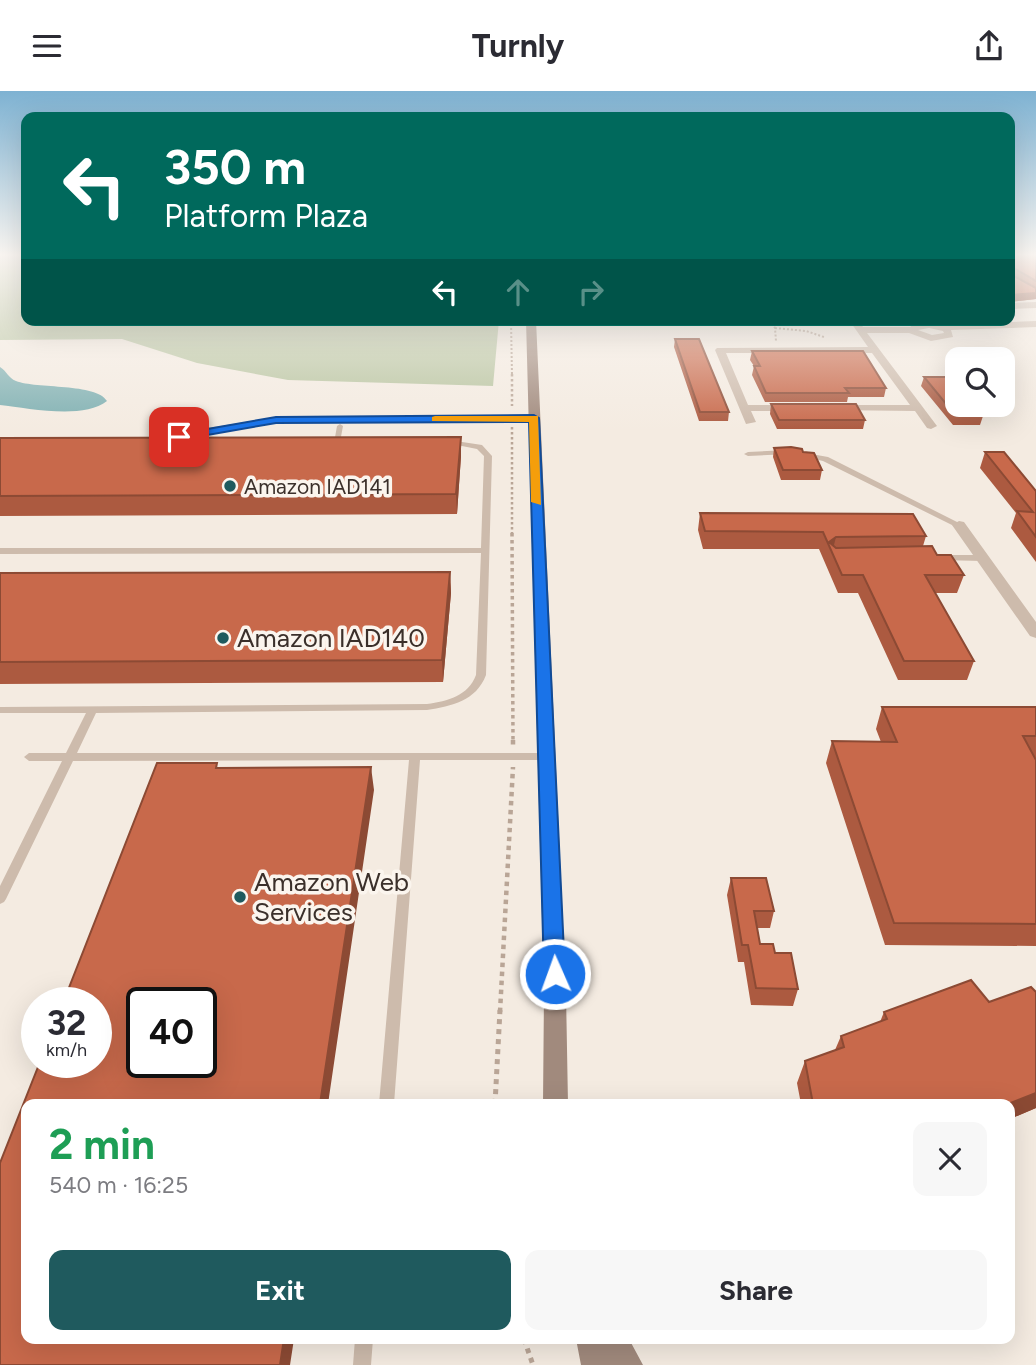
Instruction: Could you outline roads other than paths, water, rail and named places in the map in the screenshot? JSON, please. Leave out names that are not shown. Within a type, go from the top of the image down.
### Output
[{"type":"street","points":[[1015,325],[1034,324]]},
{"type":"street","points":[[859,328],[913,331],[937,338],[1034,324]]},
{"type":"street","points":[[531,326],[555,993],[556,1099]]},
{"type":"street","points":[[913,331],[920,326]]},
{"type":"street","points":[[932,326],[972,326]]},
{"type":"street","points":[[941,327],[950,331],[950,335]]},
{"type":"street","points":[[859,328],[931,426]]},
{"type":"street","points":[[750,422],[720,350],[876,350]]},
{"type":"street","points":[[744,408],[811,408]]},
{"type":"street","points":[[825,408],[918,408]]},
{"type":"street","points":[[142,443],[276,420],[534,418]]},
{"type":"street","points":[[960,525],[1036,633]]},
{"type":"street","points":[[592,1344],[596,1365]]},
{"type":"street","points":[[615,1344],[628,1365]]},
{"type":"lane","points":[[336,442],[340,426]]},
{"type":"lane","points":[[324,442],[350,442]]},
{"type":"lane","points":[[0,710],[427,707],[457,700],[478,685],[481,675],[488,456],[485,451],[470,444],[434,442]]},
{"type":"lane","points":[[142,443],[196,443]]},
{"type":"lane","points":[[748,454],[789,452],[825,459],[960,525]]},
{"type":"lane","points":[[0,551],[485,550]]},
{"type":"lane","points":[[928,558],[983,558]]},
{"type":"lane","points":[[0,899],[93,709]]},
{"type":"lane","points":[[386,1099],[415,756]]},
{"type":"lane","points":[[29,757],[547,756]]},
{"type":"lane","points":[[362,1365],[364,1344]]},
{"type":"water","points":[[0,367],[16,381],[91,391],[107,401],[97,407],[70,411],[0,405]]},
{"type":"place","name":"Amazon IAD141","points":[[230,486]]},
{"type":"place","name":"Amazon IAD140","points":[[223,638]]},
{"type":"place","name":"Amazon Web Services","points":[[240,897]]}]
